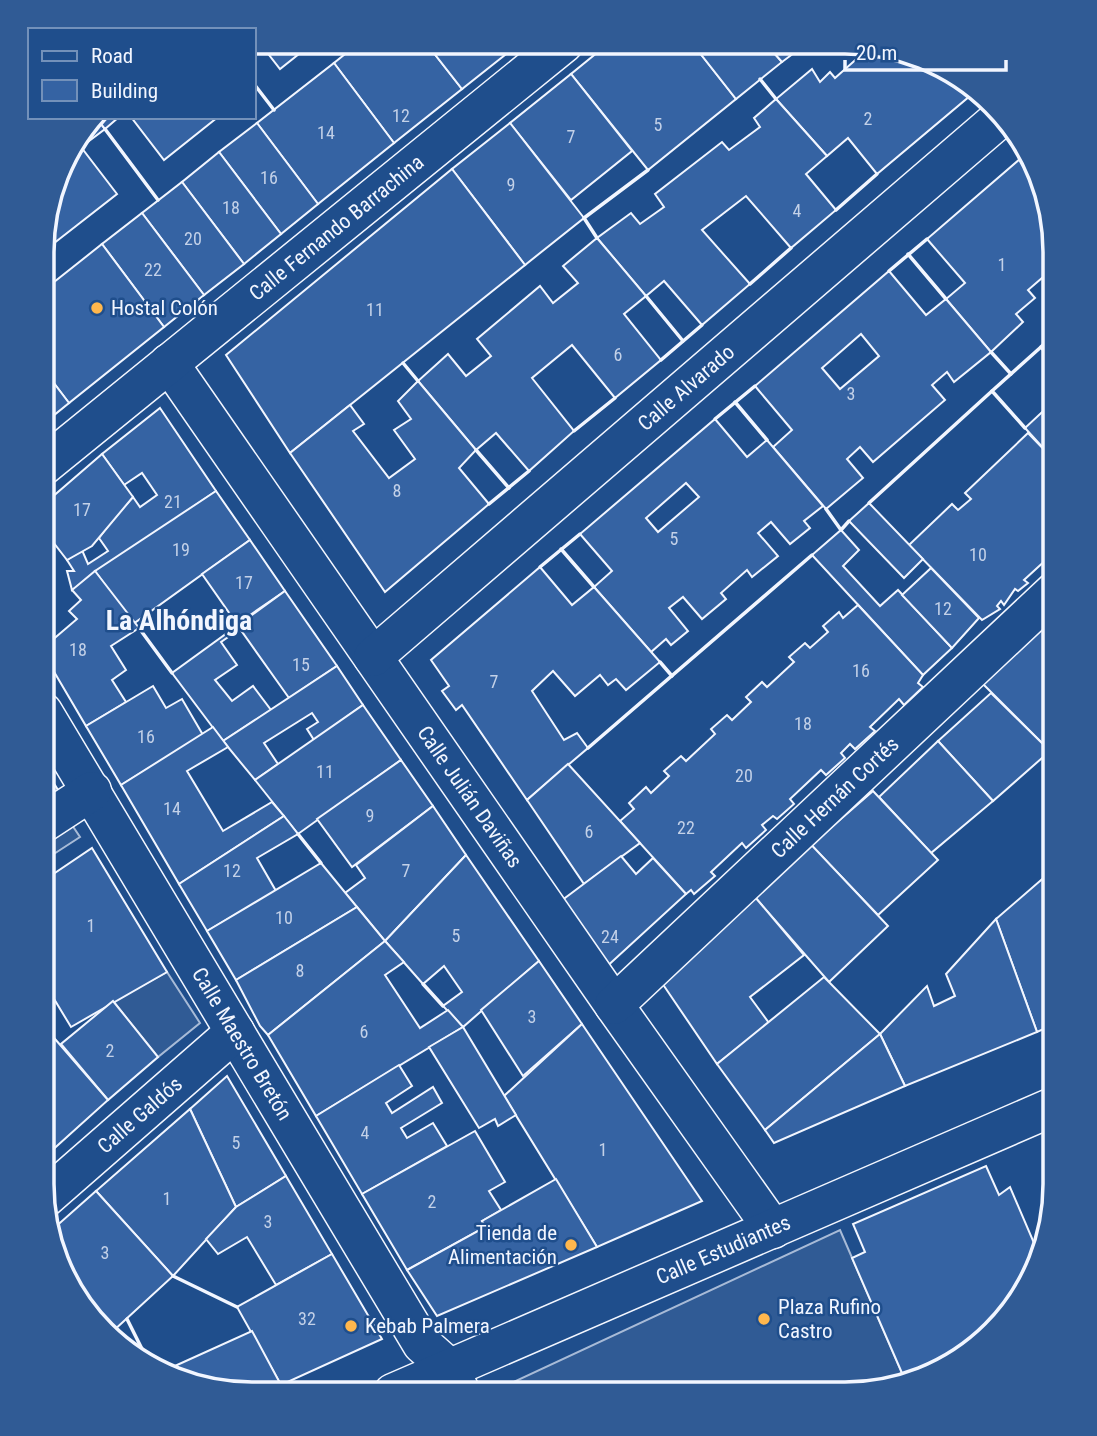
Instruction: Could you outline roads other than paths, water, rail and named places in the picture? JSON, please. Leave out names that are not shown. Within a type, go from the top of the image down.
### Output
[{"type":"street","name":"Calle Fernando Barrachina","points":[[54,457],[550,54]]},
{"type":"street","name":"Calle Alvarado","points":[[373,657],[994,123]]},
{"type":"street","name":"Calle Julián Daviñas","points":[[169,363],[614,1005],[773,1229]]},
{"type":"street","name":"Calle Hernán Cortés","points":[[614,1005],[1043,603]]},
{"type":"street","name":"Calle Maestro Bretón","points":[[54,730],[422,1344],[455,1380]]},
{"type":"street","points":[[54,816],[92,791]]},
{"type":"street","name":"Calle Galdós","points":[[54,1190],[236,1032]]},
{"type":"street","name":"Calle Estudiantes","points":[[455,1380],[773,1229],[1042,1112]]},
{"type":"place","name":"Hostal Colón","points":[[97,308]]},
{"type":"place","name":"Tienda de Alimentación","points":[[571,1245]]},
{"type":"place","name":"Plaza Rufino Castro","points":[[764,1319]]},
{"type":"place","name":"Kebab Palmera","points":[[351,1326]]},
{"type":"district","name":"La Alhóndiga","points":[[179,620]]}]
